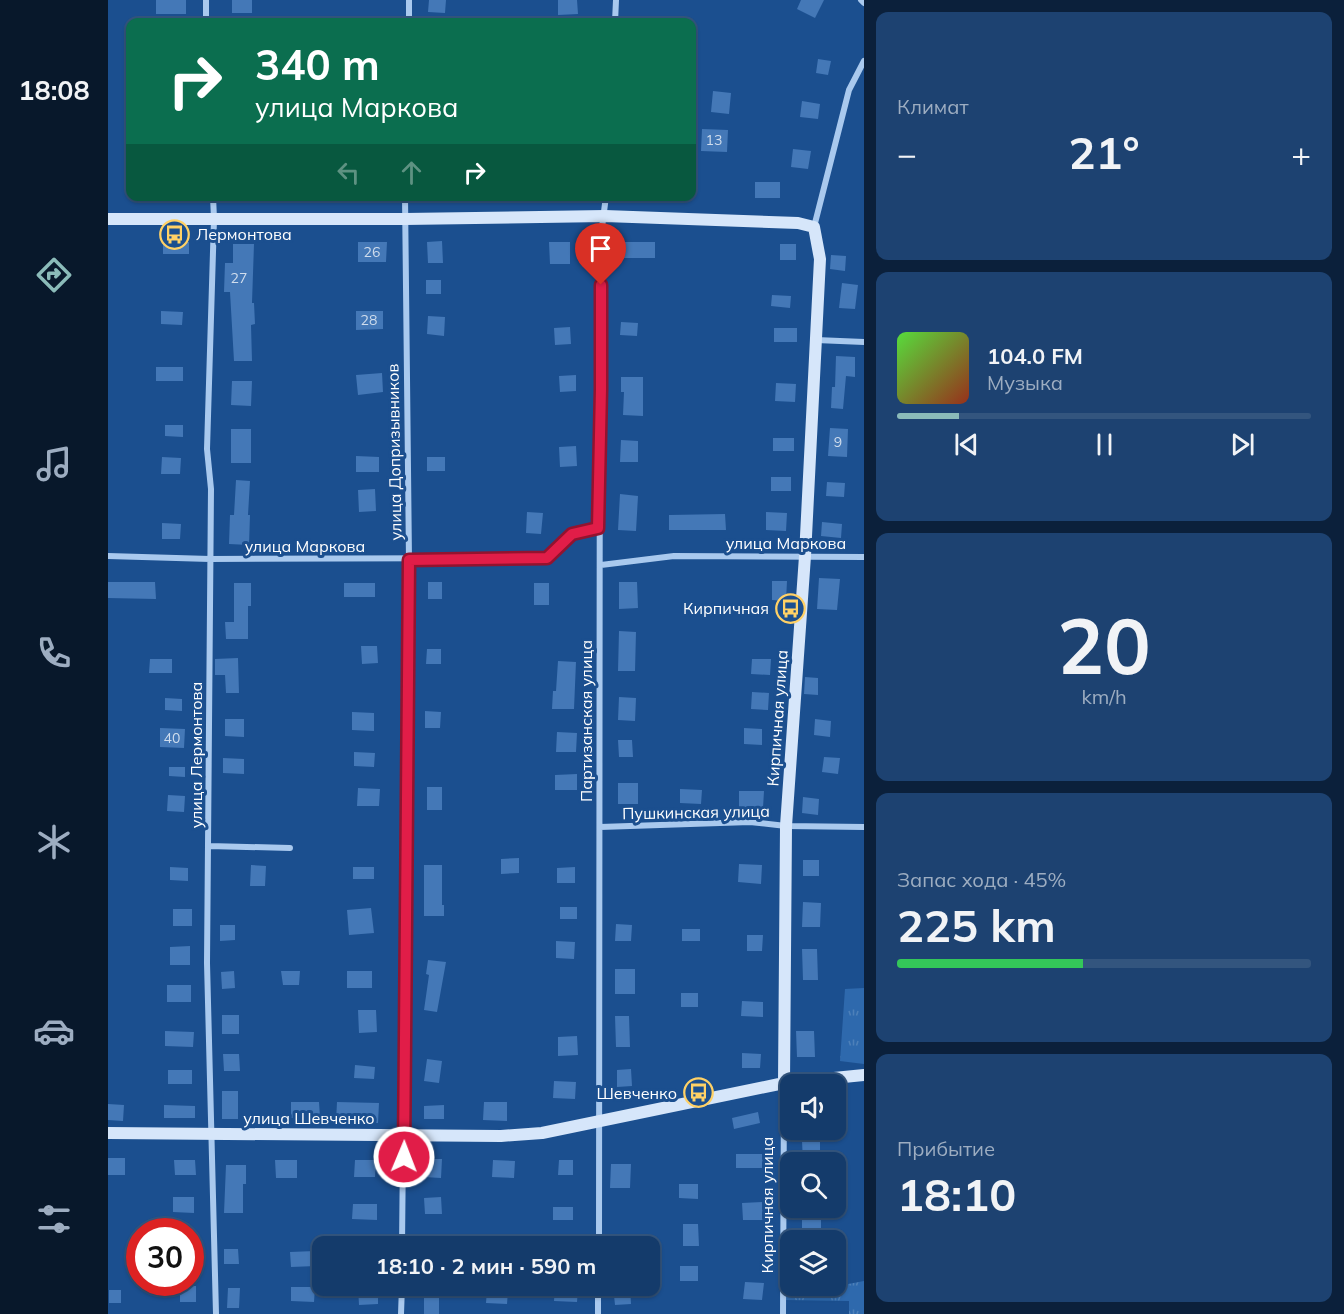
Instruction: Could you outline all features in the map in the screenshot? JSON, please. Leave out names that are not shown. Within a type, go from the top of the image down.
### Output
[{"type":"street","points":[[206,0],[207,18]]},
{"type":"street","points":[[409,0],[409,18]]},
{"type":"street","points":[[615,18],[616,0]]},
{"type":"street","name":"Кирпичная улица","points":[[783,1074],[786,826],[806,556],[820,259],[814,227],[849,90],[864,61]]},
{"type":"street","name":"улица Лермонтова","points":[[213,201],[207,449],[211,489],[207,963],[216,1314]]},
{"type":"street","name":"улица Допризывников","points":[[402,1236],[409,560],[405,201]]},
{"type":"street","name":"Партизанская улица","points":[[599,1236],[601,565],[598,528],[601,389],[600,243],[606,201]]},
{"type":"street","points":[[108,219],[605,216],[798,223],[814,227]]},
{"type":"street","points":[[816,340],[864,342]]},
{"type":"street","name":"улица Маркова","points":[[108,556],[409,560],[547,558],[572,534],[598,528]]},
{"type":"street","name":"улица Маркова","points":[[601,565],[674,556],[864,557]]},
{"type":"street","name":"Пушкинская улица","points":[[600,827],[750,822],[786,826],[864,827]]},
{"type":"street","points":[[209,846],[290,848]]},
{"type":"street","name":"улица Шевченко","points":[[846,1077],[864,1075]]},
{"type":"street","name":"улица Шевченко","points":[[108,1133],[501,1136],[542,1133],[780,1084]]},
{"type":"street","name":"Кирпичная улица","points":[[783,1140],[783,1314]]},
{"type":"street","points":[[401,1314],[402,1296]]},
{"type":"street","points":[[598,1296],[598,1314]]},
{"type":"green space","points":[[864,988],[864,1064],[840,1061],[845,989]]},
{"type":"green space","points":[[864,1281],[864,1314],[849,1314],[849,1301],[783,1300],[783,1296],[846,1296],[846,1284]]},
{"type":"building","points":[[156,0],[186,0],[186,14],[156,14]]},
{"type":"building","points":[[232,0],[252,0],[252,13],[232,13]]},
{"type":"building","points":[[429,0],[446,0],[445,13],[428,12]]},
{"type":"building","points":[[558,0],[577,0],[578,14],[558,15]]},
{"type":"building","points":[[801,0],[824,0],[815,18],[797,9]]},
{"type":"building","points":[[818,59],[831,61],[828,75],[816,73]]},
{"type":"building","points":[[713,91],[731,93],[729,114],[711,112]]},
{"type":"building","points":[[802,101],[820,104],[818,119],[800,117]]},
{"type":"building","points":[[702,129],[728,130],[727,152],[701,151]]},
{"type":"building","points":[[793,149],[811,151],[808,169],[791,167]]},
{"type":"building","points":[[755,182],[780,182],[780,198],[755,198]]},
{"type":"building","points":[[163,241],[189,242],[189,254],[163,254]]},
{"type":"building","points":[[442,241],[443,263],[428,263],[427,242]]},
{"type":"building","points":[[358,242],[387,242],[386,262],[358,262]]},
{"type":"building","points":[[549,242],[570,242],[570,264],[550,264]]},
{"type":"building","points":[[619,242],[655,242],[655,258],[619,258]]},
{"type":"building","points":[[233,244],[254,244],[252,303],[254,303],[255,324],[251,325],[252,361],[234,361],[230,292],[224,292],[225,263],[233,263]]},
{"type":"building","points":[[780,244],[796,244],[796,260],[780,260]]},
{"type":"building","points":[[831,255],[846,256],[845,271],[830,269]]},
{"type":"building","points":[[426,280],[441,280],[441,294],[426,294]]},
{"type":"building","points":[[842,283],[858,285],[855,309],[839,308]]},
{"type":"building","points":[[772,295],[791,296],[790,308],[771,306]]},
{"type":"building","points":[[161,311],[183,312],[182,325],[161,324]]},
{"type":"building","points":[[356,311],[383,311],[383,329],[356,330]]},
{"type":"building","points":[[428,316],[445,317],[444,336],[427,334]]},
{"type":"building","points":[[621,322],[638,323],[637,336],[620,335]]},
{"type":"building","points":[[570,327],[571,344],[555,345],[554,328]]},
{"type":"building","points":[[774,328],[797,328],[797,342],[774,342]]},
{"type":"building","points":[[836,356],[855,357],[855,377],[846,376],[843,409],[831,408],[832,387],[835,387]]},
{"type":"building","points":[[156,367],[183,367],[183,381],[156,381]]},
{"type":"building","points":[[382,373],[383,392],[358,395],[356,375]]},
{"type":"building","points":[[576,375],[576,391],[560,392],[559,376]]},
{"type":"building","points":[[621,377],[643,377],[643,416],[623,415],[624,392],[621,392]]},
{"type":"building","points":[[232,381],[252,381],[251,406],[231,405]]},
{"type":"building","points":[[776,383],[796,384],[795,402],[775,401]]},
{"type":"building","points":[[165,425],[183,425],[183,437],[165,436]]},
{"type":"building","points":[[830,428],[848,429],[847,457],[828,456]]},
{"type":"building","points":[[231,429],[251,429],[251,463],[231,463]]},
{"type":"building","points":[[773,438],[794,438],[794,451],[773,451]]},
{"type":"building","points":[[621,440],[638,441],[638,462],[620,462]]},
{"type":"building","points":[[576,446],[577,466],[560,467],[559,447]]},
{"type":"building","points":[[356,456],[379,457],[379,472],[356,472]]},
{"type":"building","points":[[162,457],[181,458],[180,474],[161,474]]},
{"type":"building","points":[[427,457],[445,457],[445,471],[427,471]]},
{"type":"building","points":[[771,477],[791,477],[791,491],[771,491]]},
{"type":"building","points":[[236,480],[250,481],[249,545],[229,544],[230,515],[234,515]]},
{"type":"building","points":[[827,482],[845,483],[844,497],[826,496]]},
{"type":"building","points":[[375,489],[376,511],[359,512],[358,490]]},
{"type":"building","points":[[620,494],[638,496],[636,531],[618,530]]},
{"type":"building","points":[[527,512],[543,513],[541,534],[526,533]]},
{"type":"building","points":[[766,512],[787,513],[786,531],[766,530]]},
{"type":"building","points":[[725,514],[726,530],[669,530],[669,515]]},
{"type":"building","points":[[822,522],[842,524],[841,538],[821,536]]},
{"type":"building","points":[[162,523],[181,524],[180,539],[162,539]]},
{"type":"building","points":[[819,578],[840,579],[837,610],[817,609]]},
{"type":"building","points":[[772,581],[787,581],[786,601],[772,600]]},
{"type":"building","points":[[108,582],[155,582],[156,599],[108,598]]},
{"type":"building","points":[[428,582],[442,582],[442,599],[428,599]]},
{"type":"building","points":[[619,582],[637,582],[638,608],[619,609]]},
{"type":"building","points":[[234,583],[251,583],[248,639],[226,639],[225,622],[234,622]]},
{"type":"building","points":[[344,583],[375,583],[375,597],[344,597]]},
{"type":"building","points":[[534,583],[549,583],[549,605],[534,605]]},
{"type":"building","points":[[619,631],[636,632],[635,671],[618,671]]},
{"type":"building","points":[[361,646],[377,646],[378,663],[362,664]]},
{"type":"building","points":[[427,649],[441,649],[441,664],[426,664]]},
{"type":"building","points":[[238,658],[239,693],[226,693],[225,675],[215,675],[215,659]]},
{"type":"building","points":[[150,659],[172,659],[172,673],[149,673]]},
{"type":"building","points":[[752,659],[771,659],[770,675],[751,674]]},
{"type":"building","points":[[558,661],[576,662],[574,709],[552,709]]},
{"type":"building","points":[[805,677],[818,678],[818,695],[804,694]]},
{"type":"building","points":[[752,692],[769,693],[768,710],[751,709]]},
{"type":"building","points":[[619,697],[636,698],[635,721],[618,720]]},
{"type":"building","points":[[165,698],[182,699],[182,711],[165,710]]},
{"type":"building","points":[[425,711],[441,712],[440,728],[425,728]]},
{"type":"building","points":[[352,712],[374,713],[374,731],[352,730]]},
{"type":"building","points":[[225,719],[244,719],[244,737],[225,736]]},
{"type":"building","points":[[815,719],[831,721],[830,737],[814,735]]},
{"type":"building","points":[[160,728],[185,729],[184,748],[160,747]]},
{"type":"building","points":[[744,728],[762,729],[762,745],[744,744]]},
{"type":"building","points":[[557,732],[577,733],[576,752],[556,752]]},
{"type":"building","points":[[618,740],[632,740],[633,757],[619,757]]},
{"type":"building","points":[[354,752],[375,753],[374,767],[354,766]]},
{"type":"building","points":[[824,757],[840,758],[838,774],[822,772]]},
{"type":"building","points":[[223,758],[244,759],[244,774],[223,773]]},
{"type":"building","points":[[169,767],[185,767],[185,777],[169,776]]},
{"type":"building","points":[[577,774],[577,790],[555,790],[555,775]]},
{"type":"building","points":[[618,783],[638,783],[638,804],[618,804]]},
{"type":"building","points":[[427,787],[442,787],[442,810],[427,810]]},
{"type":"building","points":[[358,788],[380,789],[379,806],[357,806]]},
{"type":"building","points":[[680,789],[702,790],[701,804],[680,803]]},
{"type":"building","points":[[739,791],[764,791],[763,808],[739,807]]},
{"type":"building","points":[[168,795],[185,796],[184,812],[167,811]]},
{"type":"building","points":[[803,797],[819,799],[818,815],[802,813]]},
{"type":"building","points":[[519,858],[519,873],[501,874],[501,859]]},
{"type":"building","points":[[803,860],[819,860],[819,876],[803,876]]},
{"type":"building","points":[[739,864],[762,865],[761,884],[738,882]]},
{"type":"building","points":[[251,865],[266,866],[265,886],[250,886]]},
{"type":"building","points":[[424,865],[442,865],[444,916],[424,916]]},
{"type":"building","points":[[170,867],[188,868],[188,881],[170,880]]},
{"type":"building","points":[[353,867],[374,867],[374,879],[353,879]]},
{"type":"building","points":[[575,867],[575,883],[557,883],[557,868]]},
{"type":"building","points":[[803,902],[821,903],[820,927],[802,927]]},
{"type":"building","points":[[560,907],[577,907],[577,919],[560,919]]},
{"type":"building","points":[[371,908],[374,933],[349,935],[347,910]]},
{"type":"building","points":[[173,909],[192,909],[192,926],[173,926]]},
{"type":"building","points":[[616,924],[632,925],[631,941],[615,941]]},
{"type":"building","points":[[220,925],[235,925],[235,940],[220,941]]},
{"type":"building","points":[[682,929],[700,929],[700,941],[682,941]]},
{"type":"building","points":[[747,935],[763,935],[762,951],[747,951]]},
{"type":"building","points":[[556,941],[575,942],[574,959],[556,958]]},
{"type":"building","points":[[190,946],[190,965],[170,965],[170,947]]},
{"type":"building","points":[[802,949],[817,949],[818,980],[803,980]]},
{"type":"building","points":[[428,960],[446,962],[437,1012],[424,1010],[429,975],[426,974]]},
{"type":"building","points":[[615,969],[635,969],[635,994],[615,994]]},
{"type":"building","points":[[234,971],[235,988],[222,989],[221,972]]},
{"type":"building","points":[[281,971],[300,971],[299,985],[283,985]]},
{"type":"building","points":[[347,971],[372,971],[372,988],[347,988]]},
{"type":"building","points":[[167,985],[191,985],[191,1002],[167,1002]]},
{"type":"building","points":[[681,993],[698,993],[698,1007],[681,1007]]},
{"type":"building","points":[[742,1001],[763,1002],[763,1017],[741,1016]]},
{"type":"building","points":[[358,1010],[376,1010],[377,1032],[359,1033]]},
{"type":"building","points":[[222,1015],[239,1015],[239,1034],[222,1034]]},
{"type":"building","points":[[615,1016],[629,1016],[630,1047],[616,1047]]},
{"type":"building","points":[[165,1031],[194,1032],[193,1047],[165,1046]]},
{"type":"building","points":[[796,1031],[814,1031],[815,1057],[797,1057]]},
{"type":"building","points":[[577,1036],[578,1055],[558,1056],[558,1037]]},
{"type":"building","points":[[742,1053],[761,1054],[760,1068],[742,1068]]},
{"type":"building","points":[[223,1054],[239,1054],[240,1071],[224,1071]]},
{"type":"building","points":[[427,1059],[442,1061],[439,1083],[424,1081]]},
{"type":"building","points":[[355,1065],[375,1067],[374,1079],[354,1078]]},
{"type":"building","points":[[631,1069],[632,1086],[617,1087],[617,1070]]},
{"type":"building","points":[[168,1070],[192,1070],[192,1084],[168,1084]]},
{"type":"building","points":[[554,1081],[576,1082],[575,1099],[553,1098]]},
{"type":"building","points":[[222,1091],[238,1091],[238,1119],[222,1119]]},
{"type":"building","points":[[291,1102],[319,1102],[320,1117],[291,1118]]},
{"type":"building","points":[[337,1102],[379,1103],[378,1123],[336,1122]]},
{"type":"building","points":[[484,1102],[507,1102],[507,1121],[483,1120]]},
{"type":"building","points":[[108,1104],[124,1105],[123,1121],[108,1120]]},
{"type":"building","points":[[164,1105],[195,1106],[195,1118],[164,1118]]},
{"type":"building","points":[[444,1105],[444,1119],[424,1119],[424,1106]]},
{"type":"building","points":[[758,1112],[760,1123],[734,1129],[732,1118]]},
{"type":"building","points":[[802,1141],[820,1141],[820,1152],[803,1152]]},
{"type":"building","points":[[736,1154],[763,1154],[762,1168],[736,1168]]},
{"type":"building","points":[[108,1158],[125,1158],[125,1175],[108,1175]]},
{"type":"building","points":[[424,1159],[442,1159],[441,1178],[424,1177]]},
{"type":"building","points":[[174,1160],[195,1160],[196,1175],[175,1175]]},
{"type":"building","points":[[275,1160],[297,1160],[297,1178],[276,1178]]},
{"type":"building","points":[[355,1160],[376,1160],[375,1177],[354,1177]]},
{"type":"building","points":[[493,1160],[515,1161],[514,1178],[492,1177]]},
{"type":"building","points":[[559,1160],[573,1160],[573,1175],[558,1175]]},
{"type":"building","points":[[611,1164],[631,1164],[630,1188],[610,1188]]},
{"type":"building","points":[[226,1165],[246,1165],[246,1184],[243,1184],[243,1213],[224,1213]]},
{"type":"building","points":[[679,1184],[698,1184],[698,1199],[679,1198]]},
{"type":"building","points":[[173,1197],[194,1197],[194,1213],[173,1212]]},
{"type":"building","points":[[441,1197],[442,1214],[425,1214],[424,1198]]},
{"type":"building","points":[[762,1202],[763,1220],[743,1220],[742,1203]]},
{"type":"building","points":[[353,1204],[377,1204],[377,1220],[352,1219]]},
{"type":"building","points":[[553,1207],[573,1207],[573,1220],[553,1220]]},
{"type":"building","points":[[802,1218],[821,1218],[821,1230],[802,1230]]},
{"type":"building","points":[[683,1224],[698,1224],[699,1246],[683,1246]]},
{"type":"building","points":[[224,1249],[238,1249],[239,1264],[224,1264]]},
{"type":"building","points":[[312,1251],[312,1266],[291,1267],[290,1252]]},
{"type":"building","points":[[680,1266],[698,1266],[698,1281],[680,1281]]},
{"type":"building","points":[[745,1282],[764,1283],[762,1300],[743,1299]]},
{"type":"building","points":[[291,1287],[312,1287],[314,1302],[291,1301]]},
{"type":"building","points":[[228,1288],[240,1288],[239,1308],[227,1308]]},
{"type":"building","points":[[109,1290],[121,1290],[121,1303],[109,1303]]},
{"type":"building","points":[[180,1296],[196,1296],[196,1302],[180,1302]]},
{"type":"building","points":[[358,1296],[378,1296],[378,1304],[359,1305]]},
{"type":"building","points":[[424,1296],[439,1296],[439,1314],[424,1314]]},
{"type":"building","points":[[487,1296],[508,1296],[507,1304],[486,1303]]},
{"type":"building","points":[[554,1296],[577,1296],[577,1302],[554,1301]]},
{"type":"building","points":[[614,1296],[631,1296],[631,1304],[615,1305]]},
{"type":"place","name":"Лермонтова","points":[[175,234]]},
{"type":"place","name":"Кирпичная","points":[[790,608]]},
{"type":"place","name":"Шевченко","points":[[698,1093]]},
{"type":"route","points":[[404,1157],[409,560],[547,558],[572,534],[598,528],[601,285]]}]
